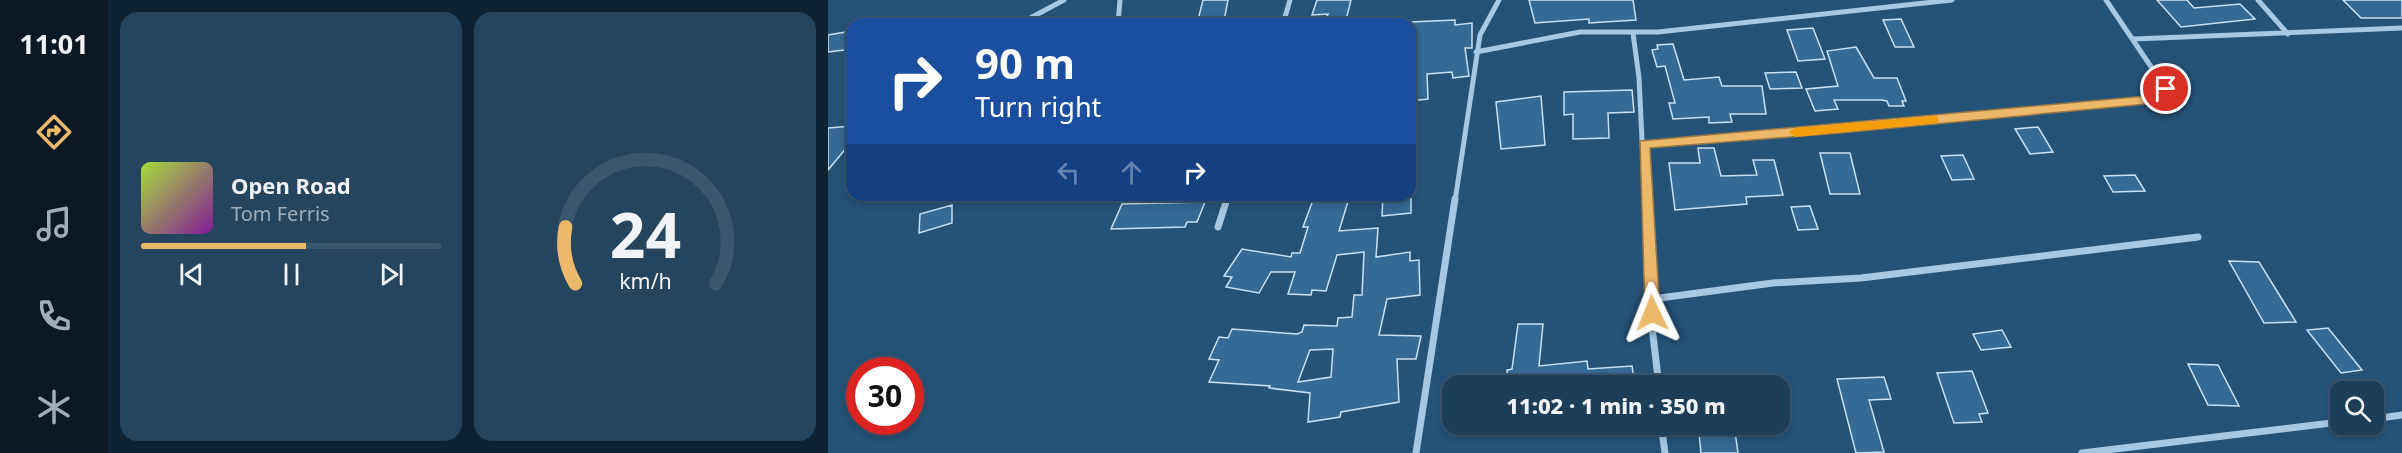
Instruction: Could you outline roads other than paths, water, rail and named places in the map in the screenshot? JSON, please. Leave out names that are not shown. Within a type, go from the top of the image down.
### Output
[{"type":"street","points":[[1030,18],[1064,0]]},
{"type":"street","points":[[1118,18],[1120,0]]},
{"type":"street","points":[[1285,18],[1290,0]]},
{"type":"street","points":[[1416,453],[1476,52],[1480,34],[1499,0]]},
{"type":"street","points":[[1476,52],[1580,32],[1633,33],[1952,0]]},
{"type":"street","points":[[1644,144],[1840,129],[2147,100],[2164,94],[2166,89],[2106,0]]},
{"type":"street","points":[[2259,0],[2288,34]]},
{"type":"street","points":[[2134,39],[2402,28]]},
{"type":"street","points":[[1633,33],[1644,144],[1658,375]]},
{"type":"street","points":[[1218,228],[1227,201]]},
{"type":"street","points":[[1652,298],[1773,283],[1861,278],[2198,237]]},
{"type":"street","points":[[2384,417],[2402,415]]},
{"type":"street","points":[[2082,453],[2330,423]]},
{"type":"street","points":[[1663,435],[1665,453]]}]
